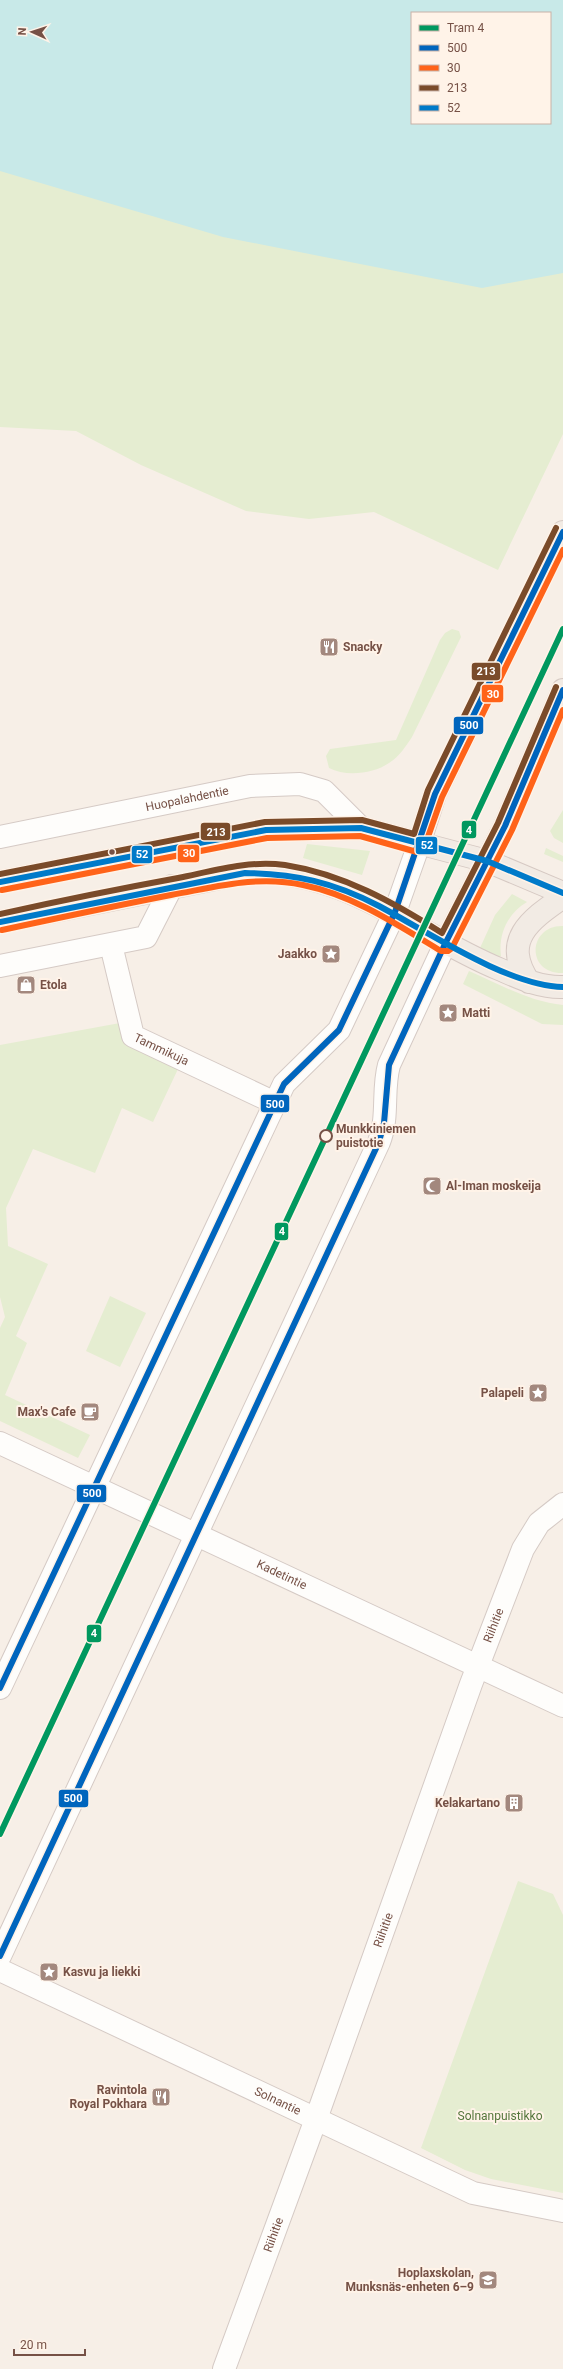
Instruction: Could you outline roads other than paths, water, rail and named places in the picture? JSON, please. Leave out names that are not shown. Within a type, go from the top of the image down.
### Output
[{"type":"main road","points":[[419,844],[435,794],[563,532]]},
{"type":"main road","points":[[445,944],[505,826],[563,690]]},
{"type":"main road","points":[[0,882],[266,830],[360,828],[487,861],[563,893]]},
{"type":"main road","points":[[0,922],[172,886],[245,873],[284,873],[306,877],[339,888],[395,912],[445,944],[467,956],[530,982],[553,987],[563,987]]},
{"type":"main road","points":[[530,982],[522,970],[519,958],[519,943],[523,932],[530,921],[563,897]]},
{"type":"street","name":"Huopalahdentie","points":[[0,837],[250,786],[300,784],[324,791],[360,828]]},
{"type":"street","points":[[0,1688],[275,1103],[287,1079],[306,1065],[338,1030],[395,912],[419,844]]},
{"type":"street","points":[[0,966],[146,937],[172,886]]},
{"type":"street","points":[[0,1956],[379,1142],[385,1122],[386,1075],[389,1065],[445,944]]},
{"type":"street","name":"Tammikuja","points":[[111,945],[133,1036],[275,1103]]},
{"type":"street","name":"Kadetintie","points":[[0,1443],[478,1668],[563,1706]]},
{"type":"street","name":"Riihitie","points":[[224,2369],[316,2119],[478,1668],[529,1536],[539,1522],[563,1504]]},
{"type":"street","name":"Solnantie","points":[[0,1970],[474,2193],[563,2211]]},
{"type":"water","points":[[0,0],[563,0],[563,273],[482,288],[223,237],[0,171]]},
{"type":"tram line","name":"4","points":[[0,1834],[563,629]]},
{"type":"place","name":"Snacky","points":[[329,647]]},
{"type":"place","name":"Jaakko","points":[[331,954]]},
{"type":"place","name":"Etola","points":[[26,985]]},
{"type":"place","name":"Matti","points":[[448,1013]]},
{"type":"place","name":"Munkkiniemen puistotie","points":[[326,1136]]},
{"type":"place","name":"Al-Iman moskeija","points":[[432,1186]]},
{"type":"place","name":"Palapeli","points":[[538,1393]]},
{"type":"place","name":"Max's Cafe","points":[[90,1412]]},
{"type":"place","name":"Kelakartano","points":[[514,1803]]},
{"type":"place","name":"Kasvu ja liekki","points":[[49,1972]]},
{"type":"place","name":"Ravintola Royal Pokhara","points":[[161,2097]]},
{"type":"place","name":"Hoplaxskolan, Munksnäs-enheten 6–9","points":[[488,2280]]},
{"type":"park label","name":"Solnanpuistikko","points":[[500,2116]]}]
